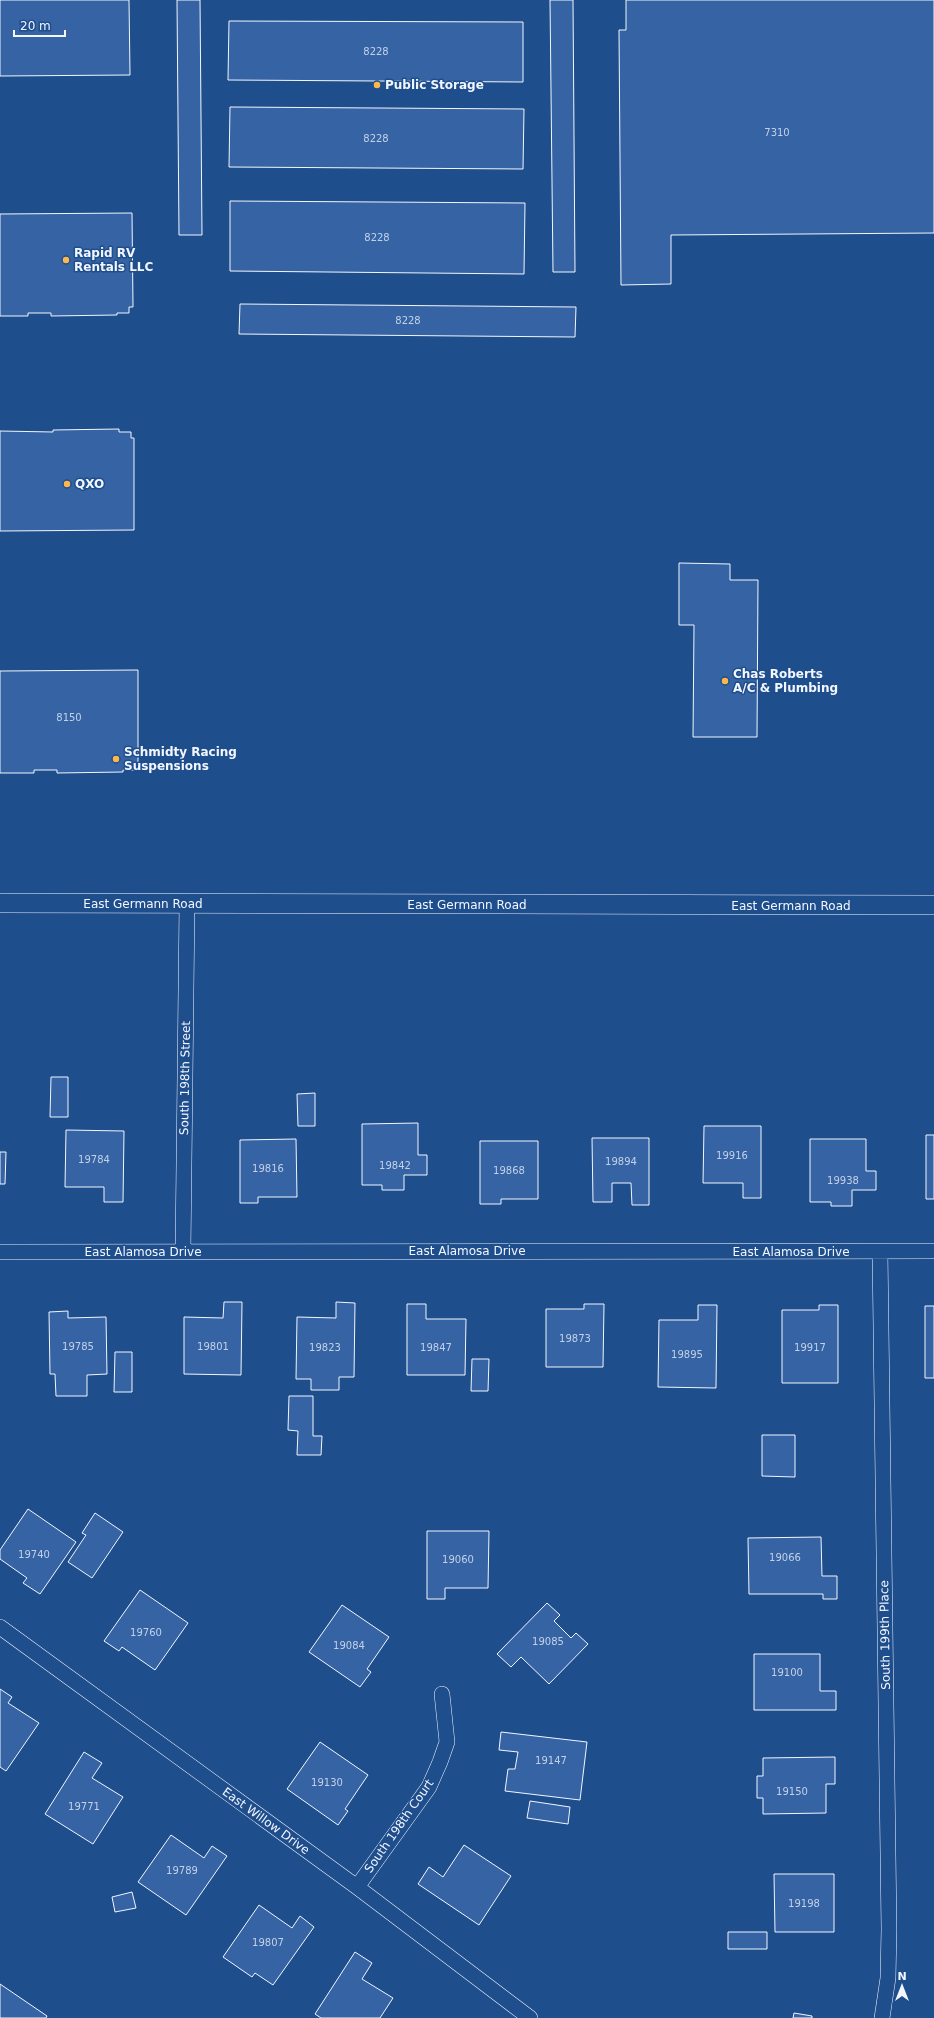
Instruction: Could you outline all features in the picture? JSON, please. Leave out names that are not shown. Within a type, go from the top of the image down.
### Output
[{"type":"street","name":"East Germann Road","points":[[0,903],[934,905]]},
{"type":"street","name":"South 198th Street","points":[[183,1251],[187,904]]},
{"type":"street","name":"East Alamosa Drive","points":[[0,1252],[934,1251]]},
{"type":"street","name":"South 199th Place","points":[[880,1252],[889,1928],[888,1978],[882,2018]]},
{"type":"street","name":"East Willow Drive","points":[[0,1627],[357,1887],[530,2018]]},
{"type":"street","name":"South 198th Court","points":[[357,1887],[429,1787],[447,1742],[442,1694]]},
{"type":"building","points":[[0,0],[129,0],[130,75],[0,76]]},
{"type":"building","points":[[177,0],[200,0],[202,235],[179,235]]},
{"type":"building","points":[[550,0],[573,0],[575,272],[553,272]]},
{"type":"building","points":[[626,0],[934,0],[934,233],[671,235],[671,284],[621,285],[619,30],[626,30]]},
{"type":"building","points":[[229,21],[523,22],[523,82],[228,80]]},
{"type":"building","points":[[230,107],[524,109],[523,169],[229,167]]},
{"type":"building","points":[[230,201],[525,203],[524,274],[230,271]]},
{"type":"building","name":"Rapid RV Rentals LLC","points":[[132,213],[133,307],[129,307],[129,313],[117,313],[117,315],[51,316],[51,313],[28,313],[28,316],[0,316],[0,214]]},
{"type":"building","points":[[240,304],[576,307],[575,337],[239,334]]},
{"type":"building","name":"QXO","points":[[119,429],[119,432],[131,432],[131,438],[134,438],[134,530],[0,531],[0,431],[53,432],[53,430]]},
{"type":"building","name":"Chas Roberts A/C & Plumbing","points":[[679,563],[730,564],[730,580],[758,580],[757,737],[693,737],[694,625],[679,625]]},
{"type":"building","points":[[138,670],[138,764],[135,764],[135,770],[123,770],[123,772],[57,773],[57,770],[34,770],[34,773],[0,773],[0,671]]},
{"type":"building","points":[[51,1077],[68,1077],[68,1117],[50,1117]]},
{"type":"building","points":[[315,1093],[315,1126],[298,1126],[297,1094]]},
{"type":"building","points":[[418,1123],[418,1155],[427,1155],[427,1175],[404,1175],[404,1190],[382,1190],[382,1185],[362,1185],[362,1124]]},
{"type":"building","points":[[704,1126],[761,1126],[761,1198],[743,1198],[743,1183],[703,1183]]},
{"type":"building","points":[[66,1130],[124,1131],[123,1202],[104,1202],[104,1187],[65,1187]]},
{"type":"building","points":[[926,1135],[934,1135],[934,1199],[926,1199]]},
{"type":"building","points":[[592,1138],[649,1138],[649,1205],[632,1205],[631,1183],[612,1183],[612,1202],[593,1202]]},
{"type":"building","points":[[296,1139],[297,1197],[258,1197],[258,1203],[240,1203],[240,1140]]},
{"type":"building","points":[[810,1139],[866,1139],[866,1171],[876,1171],[876,1190],[852,1190],[852,1206],[831,1206],[831,1202],[810,1202]]},
{"type":"building","points":[[480,1141],[538,1141],[538,1199],[501,1199],[501,1204],[480,1204]]},
{"type":"building","points":[[0,1152],[6,1152],[5,1184],[0,1184]]},
{"type":"building","points":[[224,1302],[242,1302],[241,1375],[184,1374],[184,1317],[223,1318]]},
{"type":"building","points":[[336,1302],[355,1303],[354,1377],[339,1377],[339,1390],[311,1390],[311,1379],[296,1379],[297,1317],[336,1318]]},
{"type":"building","points":[[407,1304],[426,1304],[426,1319],[466,1319],[465,1375],[407,1375]]},
{"type":"building","points":[[584,1304],[604,1304],[603,1367],[546,1367],[546,1309],[584,1309]]},
{"type":"building","points":[[698,1305],[717,1305],[716,1388],[658,1387],[659,1320],[698,1320]]},
{"type":"building","points":[[819,1305],[838,1305],[838,1383],[782,1383],[782,1310],[819,1310]]},
{"type":"building","points":[[925,1306],[934,1306],[934,1378],[925,1378]]},
{"type":"building","points":[[68,1311],[68,1318],[106,1317],[107,1374],[87,1375],[87,1396],[56,1396],[55,1374],[50,1374],[49,1312]]},
{"type":"building","points":[[115,1352],[132,1352],[132,1392],[114,1392]]},
{"type":"building","points":[[472,1359],[489,1359],[488,1391],[471,1391]]},
{"type":"building","points":[[289,1396],[313,1396],[313,1436],[322,1436],[321,1455],[297,1455],[298,1431],[288,1430]]},
{"type":"building","points":[[762,1435],[795,1435],[795,1477],[762,1476]]},
{"type":"building","points":[[28,1509],[76,1542],[40,1594],[23,1583],[27,1578],[0,1559],[0,1550]]},
{"type":"building","points":[[95,1513],[123,1532],[92,1578],[68,1562],[86,1535],[82,1533]]},
{"type":"building","points":[[427,1531],[489,1531],[488,1588],[445,1588],[445,1599],[427,1599]]},
{"type":"building","points":[[821,1537],[822,1576],[837,1576],[837,1599],[823,1599],[823,1594],[749,1594],[748,1538]]},
{"type":"building","points":[[140,1590],[188,1623],[155,1670],[122,1647],[119,1651],[104,1641]]},
{"type":"building","points":[[547,1603],[560,1615],[554,1621],[571,1638],[576,1633],[588,1644],[549,1684],[521,1657],[511,1667],[497,1654]]},
{"type":"building","points":[[342,1605],[389,1637],[367,1669],[371,1672],[360,1687],[309,1652]]},
{"type":"building","points":[[754,1654],[820,1654],[820,1691],[836,1691],[836,1710],[754,1710]]},
{"type":"building","points":[[0,1689],[12,1697],[8,1703],[39,1723],[6,1771],[0,1767]]},
{"type":"building","points":[[501,1732],[587,1742],[580,1800],[505,1791],[508,1769],[515,1769],[518,1752],[499,1750]]},
{"type":"building","points":[[320,1742],[368,1775],[345,1809],[348,1811],[338,1825],[287,1789]]},
{"type":"building","points":[[84,1752],[102,1763],[92,1778],[123,1797],[93,1844],[45,1814]]},
{"type":"building","points":[[835,1757],[835,1784],[826,1784],[826,1813],[763,1814],[763,1798],[757,1798],[757,1776],[763,1776],[763,1758]]},
{"type":"building","points":[[530,1801],[570,1807],[568,1824],[527,1818]]},
{"type":"building","points":[[171,1835],[204,1858],[212,1846],[227,1856],[186,1915],[138,1882]]},
{"type":"building","points":[[464,1845],[511,1876],[479,1925],[418,1884],[429,1867],[443,1877]]},
{"type":"building","points":[[774,1874],[834,1874],[834,1932],[775,1932]]},
{"type":"building","points":[[132,1892],[136,1908],[115,1912],[112,1897]]},
{"type":"building","points":[[259,1905],[292,1928],[300,1916],[314,1927],[273,1985],[255,1973],[252,1977],[223,1957]]},
{"type":"building","points":[[728,1932],[767,1932],[767,1949],[728,1949]]},
{"type":"building","points":[[355,1952],[372,1963],[362,1979],[393,1998],[380,2018],[321,2018],[315,2014]]},
{"type":"building","points":[[0,1984],[47,2016],[46,2018],[0,2018]]},
{"type":"building","points":[[794,2013],[812,2016],[812,2018],[793,2018]]},
{"type":"place","name":"Public Storage","points":[[377,85]]},
{"type":"place","name":"Rapid RV Rentals LLC","points":[[66,260]]},
{"type":"place","name":"QXO","points":[[67,484]]},
{"type":"place","name":"Chas Roberts A/C & Plumbing","points":[[725,681]]},
{"type":"place","name":"Schmidty Racing Suspensions","points":[[116,759]]}]
